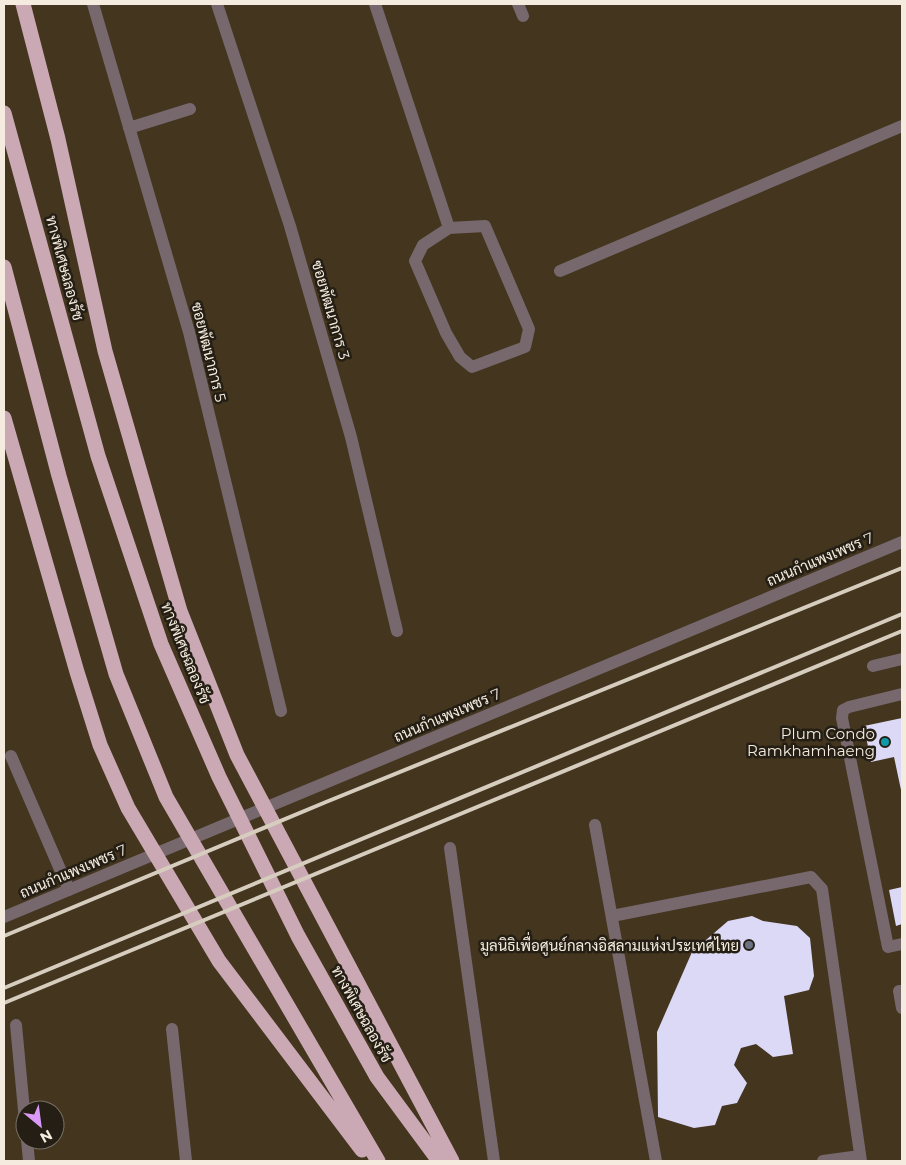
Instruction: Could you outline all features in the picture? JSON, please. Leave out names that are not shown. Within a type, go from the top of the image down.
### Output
[{"type":"highway","points":[[22,4],[58,139],[105,351],[180,611],[237,756],[452,1161]]},
{"type":"highway","name":"ทางพิเศษฉลองรัช","points":[[4,112],[98,456],[160,644],[219,777],[298,936],[378,1076],[439,1161]]},
{"type":"highway","points":[[4,267],[116,674],[166,797],[378,1161]]},
{"type":"highway","points":[[4,418],[77,672],[100,745],[128,808],[214,952],[259,1015],[371,1161]]},
{"type":"street","name":"ซอยพัฒนาการ 5","points":[[92,4],[189,332],[281,711]]},
{"type":"street","name":"ซอยพัฒนาการ 3","points":[[217,4],[290,226],[345,418],[396,631]]},
{"type":"street","points":[[375,4],[450,228]]},
{"type":"street","points":[[518,4],[523,16]]},
{"type":"street","points":[[128,128],[190,109]]},
{"type":"street","points":[[560,271],[902,126]]},
{"type":"street","points":[[485,226],[529,328],[525,347],[472,368],[460,357],[446,333],[415,261],[423,245],[450,228],[485,226]]},
{"type":"street","name":"ถนนกำแพงเพชร 7","points":[[4,917],[902,542]]},
{"type":"street","points":[[873,666],[902,659]]},
{"type":"street","points":[[902,694],[849,706],[843,710],[842,718],[888,947],[902,944]]},
{"type":"street","points":[[11,756],[69,890]]},
{"type":"street","points":[[595,825],[656,1161]]},
{"type":"street","points":[[450,848],[494,1161]]},
{"type":"street","points":[[612,916],[811,877],[822,889],[860,1158],[823,1161]]},
{"type":"street","points":[[902,991],[899,992],[902,1008]]},
{"type":"street","points":[[16,1025],[23,1100]]},
{"type":"street","points":[[172,1029],[186,1161]]},
{"type":"building","name":"Plum Condo Ramkhamhaeng","points":[[902,718],[901,790],[894,757],[871,762],[864,726]]},
{"type":"building","points":[[902,887],[902,924],[896,926],[889,890]]},
{"type":"building","points":[[752,916],[763,921],[797,926],[810,938],[814,976],[809,990],[784,996],[793,1054],[773,1057],[756,1044],[741,1048],[734,1065],[747,1083],[737,1103],[722,1106],[715,1125],[694,1128],[658,1117],[657,1032],[692,952],[728,921]]},
{"type":"railway","points":[[4,936],[326,802],[902,568]]},
{"type":"railway","points":[[4,988],[902,614]]},
{"type":"railway","points":[[4,1003],[902,631]]},
{"type":"place","name":"Plum Condo Ramkhamhaeng","points":[[885,742]]},
{"type":"place","name":"มูลนิธิเพื่อศูนย์กลางอิสลามแห่งประเทศไทย","points":[[749,945]]}]
